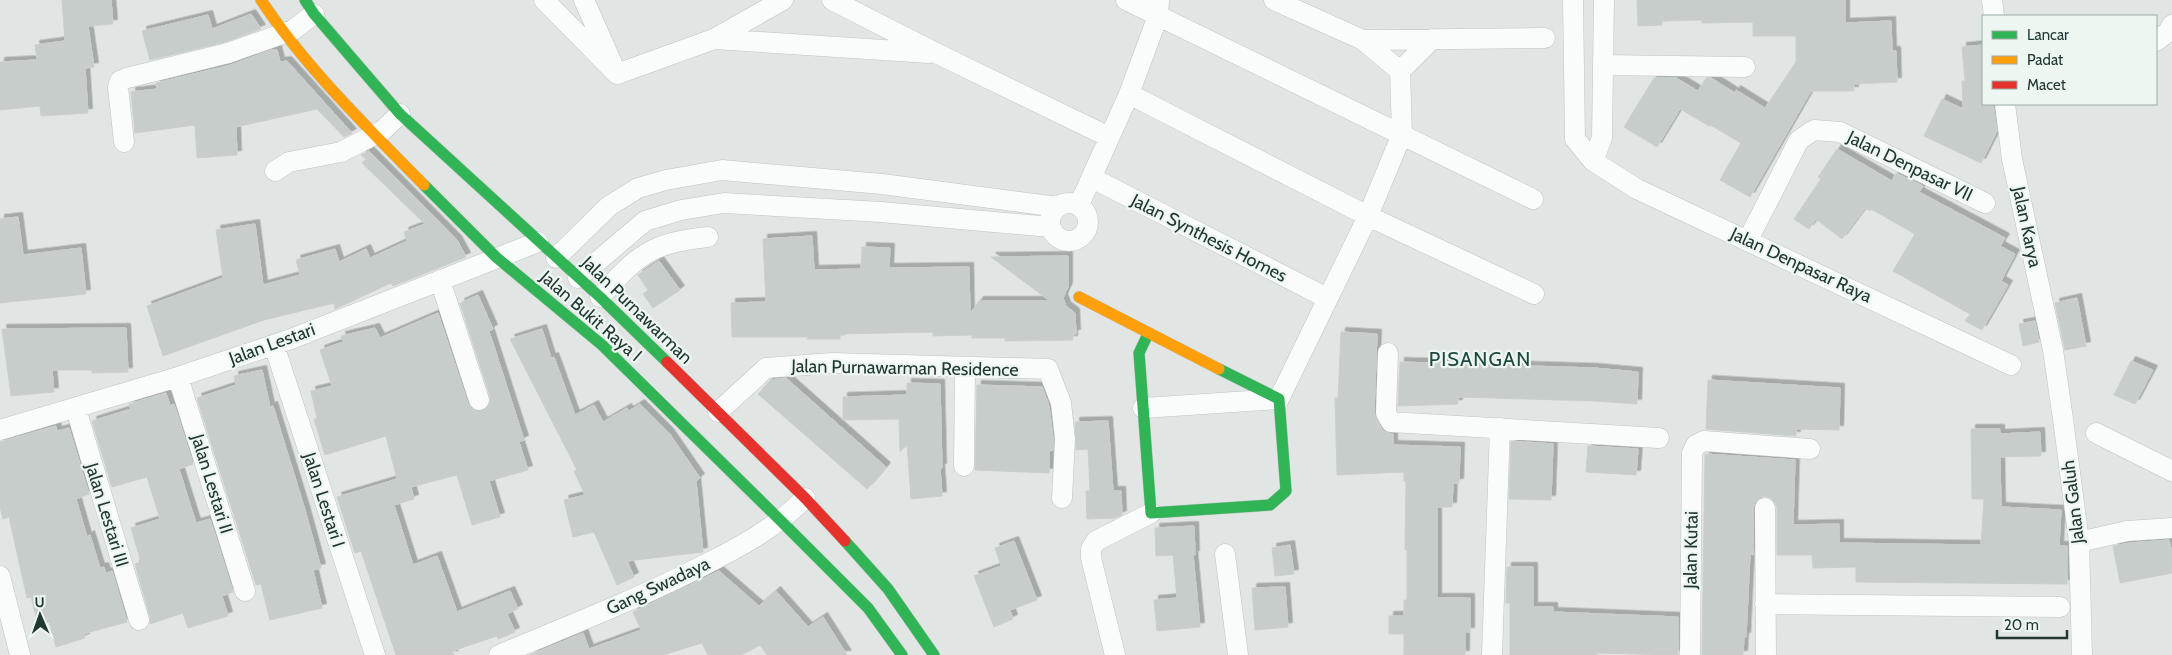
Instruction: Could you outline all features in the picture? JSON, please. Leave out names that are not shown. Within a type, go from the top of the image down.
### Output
[{"type":"street","name":"Jalan Bukit Raya I","points":[[261,0],[300,20],[374,134],[501,256],[794,509],[902,655]]},
{"type":"street","points":[[544,0],[617,74]]},
{"type":"street","points":[[584,0],[617,74]]},
{"type":"street","points":[[617,74],[714,39],[783,0]]},
{"type":"street","points":[[832,0],[1109,137]]},
{"type":"street","points":[[1126,0],[1158,8],[1402,134],[1533,199]]},
{"type":"street","points":[[1274,0],[1363,40],[1400,71]]},
{"type":"street","name":"Jalan Denpasar Raya","points":[[1573,0],[1575,139],[1593,161],[1638,189],[2012,365]]},
{"type":"street","points":[[1593,161],[1602,138],[1604,0]]},
{"type":"street","points":[[1992,0],[1994,15]]},
{"type":"street","points":[[1079,205],[1129,94],[1158,8]]},
{"type":"street","name":"Jalan Purnawarman","points":[[300,20],[400,114],[531,245],[556,258],[600,297],[718,412],[794,509],[888,589],[934,655]]},
{"type":"street","points":[[124,142],[118,86],[120,81],[228,53],[300,20]]},
{"type":"street","points":[[2157,40],[2168,32],[2172,25]]},
{"type":"street","points":[[1363,40],[1545,38]]},
{"type":"street","points":[[714,39],[936,53]]},
{"type":"street","points":[[1115,655],[1090,558],[1091,549],[1096,541],[1151,513],[1270,505],[1286,491],[1279,399],[1368,216],[1402,134],[1400,71],[1432,40]]},
{"type":"street","points":[[1604,65],[1745,67]]},
{"type":"street","points":[[1129,94],[1368,216],[1534,294]]},
{"type":"street","name":"Jalan Karya","points":[[2005,105],[2012,159],[2053,350]]},
{"type":"street","points":[[275,171],[289,162],[341,152],[382,131],[400,114]]},
{"type":"street","name":"Jalan Denpasar VII","points":[[1748,240],[1799,140],[1814,130],[1840,132],[1986,203]]},
{"type":"street","points":[[722,170],[724,203]]},
{"type":"street","points":[[556,258],[609,206],[638,188],[666,180],[722,170],[882,184],[1058,206],[1072,202],[1079,205],[1088,216],[1089,224],[1081,237],[1067,241],[1060,238],[1051,227],[1050,219],[1058,206]]},
{"type":"street","name":"Jalan Synthesis Homes","points":[[1092,178],[1327,298]]},
{"type":"street","points":[[881,212],[882,184]]},
{"type":"street","points":[[578,278],[645,220],[681,210],[724,203],[881,212],[1051,227]]},
{"type":"street","points":[[600,297],[628,266],[644,253],[684,239],[708,237]]},
{"type":"street","name":"Jalan Lestari","points":[[1,426],[76,409],[274,345],[531,245]]},
{"type":"street","points":[[440,280],[479,400]]},
{"type":"street","points":[[1079,297],[1148,334],[1279,399]]},
{"type":"street","points":[[1148,334],[1139,353],[1151,513]]},
{"type":"street","name":"Jalan Lestari I","points":[[274,345],[375,655]]},
{"type":"street","name":"Jalan Galuh","points":[[2053,350],[2079,542],[2082,655]]},
{"type":"street","points":[[1388,353],[1386,413],[1391,422],[1659,438]]},
{"type":"street","name":"Jalan Purnawarman Residence","points":[[718,412],[766,368],[832,363],[1048,369],[1061,402],[1065,439],[1062,498]]},
{"type":"street","points":[[964,367],[964,466]]},
{"type":"street","name":"Jalan Lestari II","points":[[178,377],[245,591]]},
{"type":"street","points":[[1143,408],[1279,399]]},
{"type":"street","name":"Jalan Lestari III","points":[[76,409],[139,620]]},
{"type":"street","points":[[1492,655],[1500,428]]},
{"type":"street","points":[[2096,434],[2172,471]]},
{"type":"street","name":"Jalan Kutai","points":[[1690,655],[1692,453],[1696,445],[1704,441],[1810,449]]},
{"type":"street","points":[[1765,508],[1766,655]]},
{"type":"street","name":"Gang Swadaya","points":[[499,655],[662,587],[730,552],[794,509]]},
{"type":"street","points":[[2079,542],[2127,531],[2172,528]]},
{"type":"street","points":[[1225,554],[1238,655]]},
{"type":"street","points":[[0,576],[20,655]]},
{"type":"street","points":[[1766,604],[2060,607]]},
{"type":"building","points":[[62,0],[111,0],[113,24],[88,26],[94,67],[85,68],[88,113],[41,116],[40,106],[0,110],[0,62],[37,60],[35,45],[65,41]]},
{"type":"building","points":[[1637,0],[1845,0],[1845,23],[1891,21],[1892,51],[1896,51],[1897,82],[1854,84],[1854,91],[1811,91],[1750,197],[1720,180],[1741,143],[1710,125],[1680,109],[1657,147],[1624,127],[1654,78],[1676,78],[1698,91],[1706,78],[1711,78],[1735,93],[1736,90],[1765,108],[1796,62],[1796,36],[1753,36],[1753,22],[1702,23],[1702,20],[1662,21],[1662,25],[1638,26]]},
{"type":"building","points":[[251,14],[261,29],[225,42],[150,60],[142,31],[208,15],[212,29]]},
{"type":"building","points":[[1982,45],[1982,105],[1993,105],[1997,131],[1981,163],[1924,136],[1942,99],[1963,109],[1962,81],[1965,81],[1962,47]]},
{"type":"building","points":[[271,50],[277,50],[280,62],[287,61],[352,133],[344,137],[317,109],[236,127],[237,155],[197,158],[195,125],[135,133],[131,92],[157,89],[156,83],[231,65]]},
{"type":"building","points":[[1837,149],[1892,181],[1896,173],[1923,186],[1919,192],[2005,238],[2000,246],[2015,254],[2001,281],[2008,285],[1982,330],[1965,321],[1970,314],[1893,271],[1915,234],[1871,209],[1870,211],[1865,208],[1842,239],[1816,219],[1809,229],[1794,219],[1821,179],[1818,177]]},
{"type":"building","points":[[369,151],[457,240],[466,257],[393,286],[391,283],[335,309],[334,303],[264,320],[163,356],[147,306],[223,278],[216,230],[255,224],[263,285],[300,275],[296,260],[335,249],[339,262],[366,249],[370,258],[407,241],[404,232],[425,224],[362,163],[366,159],[361,155]]},
{"type":"building","points":[[18,217],[23,255],[81,248],[86,294],[0,303],[0,219]]},
{"type":"building","points":[[812,236],[814,270],[861,269],[862,247],[890,248],[889,268],[969,267],[970,314],[979,301],[1050,301],[991,257],[1068,256],[1068,287],[1063,298],[1066,306],[1075,313],[1076,334],[1073,334],[1073,340],[1005,341],[1005,338],[972,338],[972,335],[933,336],[933,332],[840,334],[840,339],[732,337],[731,303],[766,302],[763,239]]},
{"type":"building","points":[[659,261],[680,290],[653,308],[643,294],[648,290],[638,275]]},
{"type":"building","points":[[478,295],[493,329],[489,331],[524,440],[519,442],[528,470],[489,481],[500,517],[472,525],[457,475],[411,487],[414,499],[394,505],[413,565],[437,556],[457,612],[510,591],[518,609],[507,614],[515,632],[498,639],[497,636],[452,651],[454,655],[396,655],[361,551],[355,553],[337,497],[397,479],[386,436],[325,455],[314,419],[317,419],[311,391],[332,386],[320,350],[343,342],[341,336],[375,328],[380,338],[438,313],[468,404],[476,411],[483,411],[490,403],[490,396],[460,303]]},
{"type":"building","points":[[2077,298],[2086,346],[2065,350],[2055,303]]},
{"type":"building","points":[[2035,321],[2039,342],[2023,346],[2019,324]]},
{"type":"building","points":[[126,328],[128,372],[92,373],[92,370],[52,370],[54,392],[11,396],[2,329]]},
{"type":"building","points":[[542,329],[551,358],[554,357],[575,415],[594,405],[603,422],[627,408],[629,411],[640,404],[669,433],[700,478],[696,481],[703,552],[627,561],[634,577],[617,585],[594,532],[573,537],[564,500],[585,495],[574,471],[577,470],[510,339]]},
{"type":"building","points":[[1341,332],[1377,334],[1374,413],[1381,428],[1385,432],[1393,434],[1393,445],[1460,447],[1459,483],[1453,483],[1452,507],[1437,507],[1437,598],[1470,598],[1470,632],[1465,632],[1465,655],[1404,655],[1404,634],[1389,634],[1389,616],[1404,616],[1404,600],[1407,600],[1407,550],[1405,550],[1406,481],[1404,481],[1404,472],[1337,475],[1335,398],[1338,398]]},
{"type":"building","points":[[2131,361],[2153,370],[2135,404],[2114,395]]},
{"type":"building","points":[[1400,362],[1594,368],[1638,372],[1637,404],[1458,397],[1458,404],[1398,406]]},
{"type":"building","points":[[262,370],[270,407],[273,406],[321,568],[313,570],[322,608],[270,620],[261,584],[256,585],[197,398],[236,385],[234,376]]},
{"type":"building","points":[[786,378],[886,467],[867,489],[758,394],[771,380]]},
{"type":"building","points":[[1708,380],[1840,388],[1839,430],[1796,429],[1796,436],[1706,429]]},
{"type":"building","points":[[907,383],[940,384],[942,496],[911,499],[907,444],[900,452],[899,419],[843,420],[843,397],[907,395]]},
{"type":"building","points":[[977,385],[1042,387],[1049,406],[1053,439],[1053,450],[1049,451],[1049,473],[975,470]]},
{"type":"building","points":[[166,393],[170,406],[174,404],[193,464],[179,469],[196,523],[210,519],[233,592],[222,596],[228,616],[188,628],[183,613],[150,624],[150,617],[135,564],[141,562],[131,528],[160,519],[147,477],[112,487],[92,421],[131,409],[129,404]]},
{"type":"building","points":[[1108,421],[1113,491],[1121,491],[1122,515],[1115,518],[1087,519],[1086,491],[1090,491],[1088,449],[1076,450],[1075,422]]},
{"type":"building","points":[[56,426],[57,431],[69,428],[89,494],[76,499],[87,537],[90,535],[100,568],[104,567],[106,573],[112,571],[127,622],[83,634],[85,638],[56,647],[49,622],[38,625],[31,597],[27,598],[9,517],[3,519],[0,507],[0,442]]},
{"type":"building","points":[[1971,429],[2000,429],[2000,434],[2040,432],[2041,456],[2000,457],[2001,507],[2061,510],[2059,546],[2067,546],[2067,584],[1856,582],[1856,567],[1813,568],[1812,555],[1777,555],[1777,507],[1771,498],[1764,496],[1755,502],[1753,508],[1753,555],[1750,554],[1746,637],[1744,637],[1743,655],[1702,655],[1705,454],[1795,460],[1793,525],[1839,524],[1839,543],[1981,545],[1984,499],[1972,499]]},
{"type":"building","points":[[1511,441],[1553,444],[1551,500],[1509,499]]},
{"type":"building","points":[[1588,446],[1638,449],[1636,475],[1586,472]]},
{"type":"building","points":[[1194,526],[1195,555],[1193,555],[1200,627],[1157,631],[1154,600],[1177,598],[1173,555],[1156,556],[1155,528]]},
{"type":"building","points":[[2169,540],[2172,554],[2172,573],[2120,583],[2113,546]]},
{"type":"building","points":[[1014,541],[1037,600],[1010,610],[1013,619],[994,627],[974,576],[1001,566],[995,548]]},
{"type":"building","points":[[1290,545],[1294,574],[1275,576],[1272,548]]},
{"type":"building","points":[[1507,567],[1533,567],[1533,607],[1553,607],[1553,612],[1678,617],[1678,655],[1597,653],[1597,655],[1510,655],[1510,603],[1506,603]]},
{"type":"building","points":[[719,571],[759,606],[776,591],[808,627],[823,617],[847,655],[767,655],[760,645],[742,655],[708,655],[702,643],[663,655],[530,655],[583,633],[589,649],[641,630],[633,612]]},
{"type":"building","points":[[1285,587],[1288,627],[1255,630],[1252,588]]},
{"type":"traffic: fast","points":[[305,0],[314,14],[400,114],[600,297],[667,362]]},
{"type":"traffic: fast","points":[[424,185],[496,257],[602,345],[781,521],[868,608],[902,655]]},
{"type":"traffic: fast","points":[[1148,334],[1139,353],[1151,513],[1270,505],[1286,491],[1279,399],[1219,369]]},
{"type":"traffic: fast","points":[[845,541],[888,589],[934,655]]},
{"type":"traffic: slow","points":[[261,0],[317,73],[424,185]]},
{"type":"traffic: slow","points":[[1079,297],[1219,369]]},
{"type":"traffic: jam","points":[[667,362],[805,498],[845,541]]},
{"type":"district","name":"PISANGAN","points":[[1480,359]]}]
